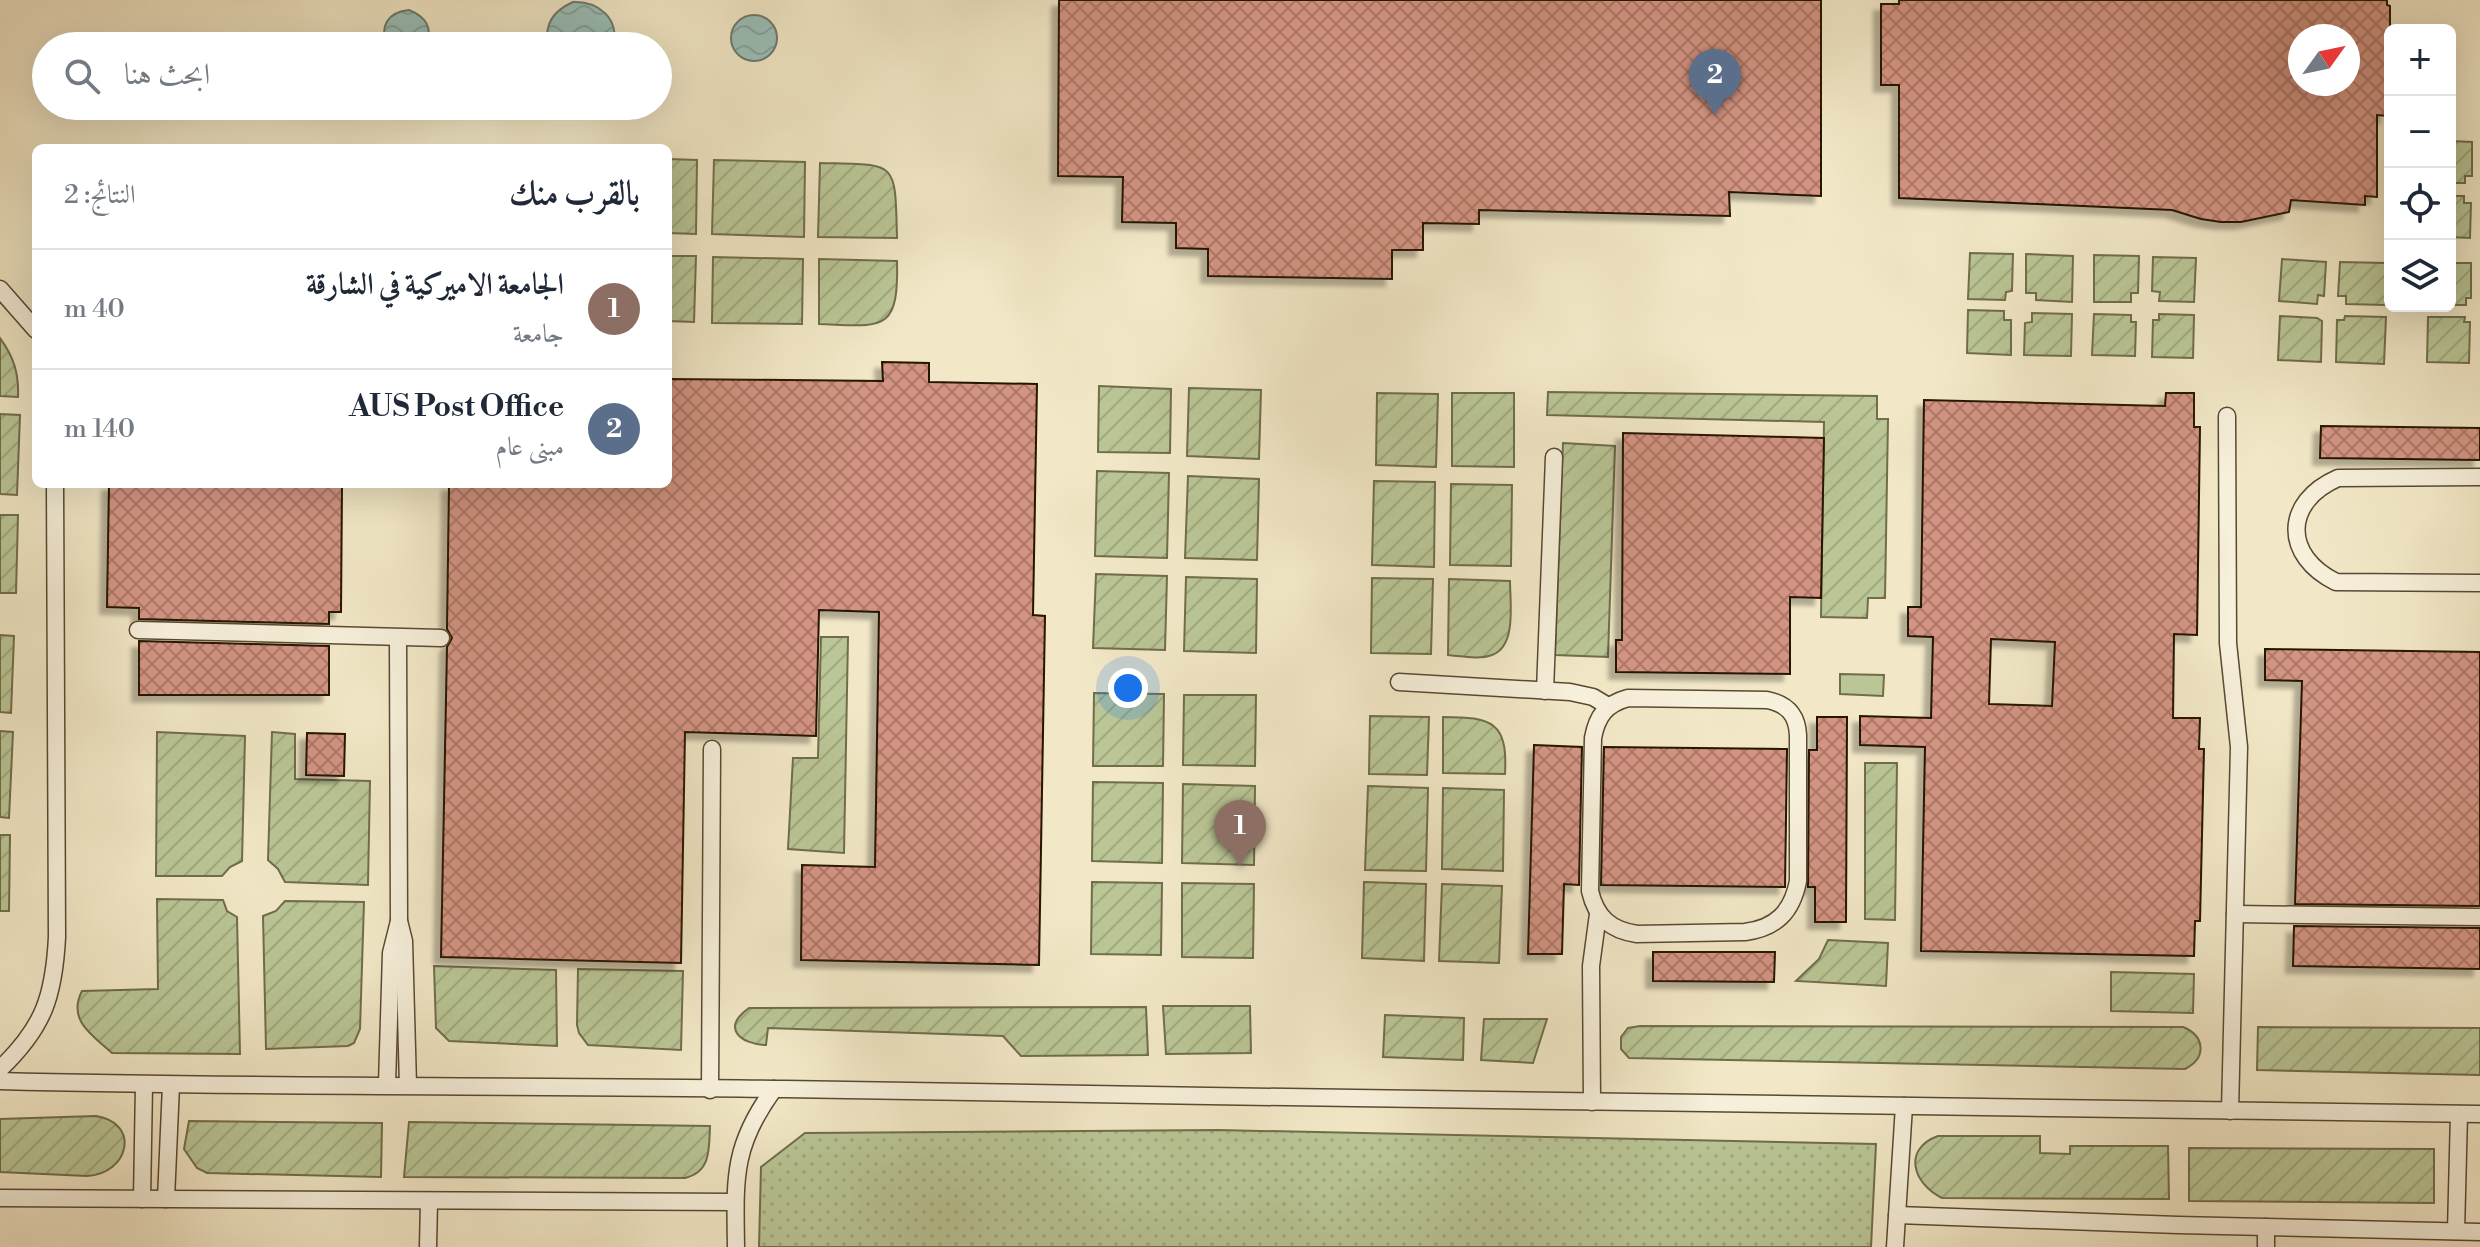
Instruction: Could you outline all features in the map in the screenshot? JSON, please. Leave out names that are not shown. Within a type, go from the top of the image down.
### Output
[{"type":"lane","points":[[0,289],[32,324]]},
{"type":"lane","points":[[2227,416],[2228,643],[2239,747],[2230,1111]]},
{"type":"lane","points":[[1545,691],[1554,457]]},
{"type":"lane","points":[[2480,477],[2338,478],[2319,486],[2305,500],[2297,519],[2297,539],[2304,558],[2318,573],[2336,582],[2480,583]]},
{"type":"lane","points":[[0,1069],[31,1035],[47,1005],[55,976],[55,488]]},
{"type":"lane","points":[[138,630],[441,638]]},
{"type":"lane","points":[[398,638],[399,921],[404,941],[408,1085]]},
{"type":"lane","points":[[1399,682],[1570,692],[1593,697],[1608,706]]},
{"type":"lane","points":[[1628,698],[1753,699],[1780,702],[1791,711],[1797,722],[1798,735],[1798,881],[1788,911],[1776,922],[1761,929],[1637,934],[1609,925],[1598,914],[1590,891],[1593,738],[1600,715],[1608,706],[1628,698]]},
{"type":"lane","points":[[710,1090],[712,749]]},
{"type":"lane","points":[[1592,1102],[1591,966],[1598,914]]},
{"type":"lane","points":[[2235,914],[2480,917]]},
{"type":"lane","points":[[387,1084],[391,953],[399,921]]},
{"type":"lane","points":[[0,1081],[2480,1114]]},
{"type":"lane","points":[[142,1199],[144,1085]]},
{"type":"lane","points":[[166,1199],[171,1085]]},
{"type":"lane","points":[[736,1247],[736,1168],[742,1145],[758,1111],[774,1089]]},
{"type":"lane","points":[[1895,1247],[1904,1106]]},
{"type":"lane","points":[[2456,1231],[2459,1114]]},
{"type":"lane","points":[[0,1198],[735,1202]]},
{"type":"lane","points":[[428,1247],[429,1202]]},
{"type":"lane","points":[[1897,1215],[2480,1232]]},
{"type":"lane","points":[[2266,1227],[2266,1247]]},
{"type":"green space","points":[[2456,141],[2472,142],[2472,176],[2465,176],[2465,183],[2456,183]]},
{"type":"green space","points":[[672,159],[697,160],[696,234],[672,233]]},
{"type":"green space","points":[[714,160],[805,162],[804,237],[712,234]]},
{"type":"green space","points":[[820,163],[865,164],[887,172],[895,193],[897,238],[818,237]]},
{"type":"green space","points":[[2456,196],[2464,196],[2464,203],[2471,203],[2470,238],[2456,237]]},
{"type":"green space","points":[[1970,253],[2013,254],[2012,291],[2006,292],[2005,300],[1968,299]]},
{"type":"green space","points":[[2026,254],[2073,256],[2072,302],[2036,300],[2036,293],[2026,293]]},
{"type":"green space","points":[[2094,255],[2139,256],[2138,293],[2131,293],[2131,302],[2094,302]]},
{"type":"green space","points":[[672,256],[696,256],[694,322],[672,321]]},
{"type":"green space","points":[[713,257],[803,259],[802,324],[712,323]]},
{"type":"green space","points":[[2153,257],[2196,258],[2194,302],[2159,301],[2160,292],[2152,291]]},
{"type":"green space","points":[[819,259],[897,261],[895,302],[890,314],[872,324],[819,324]]},
{"type":"green space","points":[[2282,259],[2326,262],[2324,296],[2318,295],[2317,304],[2279,301]]},
{"type":"green space","points":[[2340,262],[2384,263],[2384,305],[2346,304],[2346,296],[2338,296]]},
{"type":"green space","points":[[2456,263],[2471,263],[2471,298],[2466,298],[2466,305],[2456,305]]},
{"type":"green space","points":[[1968,310],[2004,311],[2004,320],[2011,320],[2011,355],[1967,353]]},
{"type":"green space","points":[[2032,313],[2072,314],[2071,356],[2024,355],[2025,323],[2032,322]]},
{"type":"green space","points":[[2094,314],[2131,315],[2131,322],[2136,322],[2135,356],[2092,355]]},
{"type":"green space","points":[[2159,314],[2194,315],[2193,358],[2152,357],[2153,320],[2159,320]]},
{"type":"green space","points":[[2280,316],[2322,321],[2321,362],[2278,360]]},
{"type":"green space","points":[[2345,316],[2386,317],[2384,364],[2336,362],[2337,320],[2344,320]]},
{"type":"green space","points":[[2428,317],[2465,317],[2464,322],[2470,322],[2469,363],[2427,362]]},
{"type":"green space","points":[[0,338],[15,366],[18,397],[0,396]]},
{"type":"green space","points":[[1099,386],[1171,389],[1170,453],[1098,452]]},
{"type":"green space","points":[[1189,388],[1261,390],[1259,459],[1187,456]]},
{"type":"green space","points":[[1548,392],[1877,396],[1877,419],[1888,419],[1885,598],[1868,598],[1867,618],[1821,617],[1824,422],[1547,415]]},
{"type":"green space","points":[[1377,393],[1438,394],[1436,467],[1376,465]]},
{"type":"green space","points":[[1452,393],[1514,393],[1514,467],[1452,466]]},
{"type":"green space","points":[[0,414],[20,415],[17,495],[0,494]]},
{"type":"green space","points":[[1563,443],[1615,446],[1608,657],[1555,655]]},
{"type":"green space","points":[[1097,471],[1169,473],[1167,558],[1095,556]]},
{"type":"green space","points":[[1188,476],[1259,479],[1257,560],[1185,558]]},
{"type":"green space","points":[[1374,481],[1435,482],[1434,567],[1372,565]]},
{"type":"green space","points":[[1451,484],[1512,485],[1511,566],[1450,565]]},
{"type":"green space","points":[[0,515],[18,515],[16,593],[0,593]]},
{"type":"green space","points":[[1096,574],[1167,576],[1165,650],[1093,648]]},
{"type":"green space","points":[[1186,577],[1257,579],[1256,653],[1184,651]]},
{"type":"green space","points":[[1372,578],[1433,579],[1431,654],[1371,653]]},
{"type":"green space","points":[[1449,579],[1510,581],[1509,633],[1500,650],[1481,657],[1448,655]]},
{"type":"green space","points":[[0,635],[14,636],[11,713],[0,712]]},
{"type":"green space","points":[[821,637],[848,637],[844,853],[788,849],[793,758],[818,758]]},
{"type":"green space","points":[[1840,674],[1884,675],[1883,696],[1840,694]]},
{"type":"green space","points":[[1094,693],[1164,694],[1163,766],[1093,766]]},
{"type":"green space","points":[[1184,695],[1256,695],[1255,766],[1183,765]]},
{"type":"green space","points":[[1370,716],[1429,717],[1427,775],[1369,774]]},
{"type":"green space","points":[[1443,717],[1474,719],[1494,726],[1503,743],[1505,774],[1443,773]]},
{"type":"green space","points":[[0,731],[13,732],[9,818],[0,817]]},
{"type":"green space","points":[[157,732],[245,736],[242,861],[222,876],[156,876]]},
{"type":"green space","points":[[272,732],[295,734],[295,779],[370,781],[368,885],[285,882],[278,869],[268,860]]},
{"type":"green space","points":[[1865,763],[1897,763],[1895,920],[1865,919]]},
{"type":"green space","points":[[1093,782],[1163,783],[1162,863],[1092,861]]},
{"type":"green space","points":[[1183,784],[1255,786],[1254,865],[1182,863]]},
{"type":"green space","points":[[1368,786],[1428,788],[1426,871],[1365,870]]},
{"type":"green space","points":[[1443,788],[1504,790],[1503,871],[1442,869]]},
{"type":"green space","points":[[0,835],[10,835],[9,911],[0,911]]},
{"type":"green space","points":[[1092,882],[1162,883],[1161,955],[1091,954]]},
{"type":"green space","points":[[1364,882],[1426,884],[1424,961],[1362,958]]},
{"type":"green space","points":[[1182,883],[1254,884],[1253,958],[1182,957]]},
{"type":"green space","points":[[1442,884],[1502,886],[1499,963],[1439,961]]},
{"type":"green space","points":[[157,899],[223,900],[227,911],[237,917],[240,1054],[112,1053],[80,1019],[78,1001],[82,991],[158,989]]},
{"type":"green space","points":[[285,901],[364,902],[360,1029],[354,1043],[348,1046],[266,1049],[263,916],[276,911]]},
{"type":"green space","points":[[1828,940],[1888,943],[1886,986],[1796,981],[1819,959]]},
{"type":"green space","points":[[434,966],[556,970],[557,1046],[449,1041],[436,1028]]},
{"type":"green space","points":[[578,969],[683,971],[681,1050],[588,1045],[577,1025]]},
{"type":"green space","points":[[2111,972],[2194,974],[2193,1013],[2111,1011]]},
{"type":"green space","points":[[1163,1006],[1250,1006],[1251,1053],[1166,1054]]},
{"type":"green space","points":[[1146,1007],[1148,1055],[1021,1056],[1003,1036],[768,1028],[766,1045],[748,1042],[737,1034],[735,1028],[736,1022],[749,1008]]},
{"type":"green space","points":[[1385,1015],[1464,1018],[1463,1060],[1383,1057]]},
{"type":"green space","points":[[1484,1019],[1547,1019],[1533,1063],[1481,1060]]},
{"type":"green space","points":[[2183,1027],[2196,1036],[2200,1053],[2185,1069],[1629,1058],[1621,1049],[1621,1037],[1628,1028]]},
{"type":"green space","points":[[2258,1027],[2480,1028],[2480,1075],[2257,1070]]},
{"type":"green space","points":[[96,1116],[119,1128],[124,1138],[120,1158],[112,1167],[87,1176],[0,1172],[0,1119]]},
{"type":"green space","points":[[189,1121],[382,1123],[381,1177],[207,1173],[197,1168],[184,1149]]},
{"type":"green space","points":[[409,1122],[710,1126],[704,1165],[700,1171],[685,1178],[404,1177]]},
{"type":"green space","points":[[1218,1130],[1876,1144],[1871,1247],[759,1247],[761,1167],[805,1133]]},
{"type":"green space","points":[[1938,1136],[2040,1136],[2040,1153],[2070,1154],[2070,1146],[2168,1146],[2169,1199],[1942,1198],[1924,1184],[1916,1167],[1919,1149]]},
{"type":"green space","points":[[2189,1148],[2434,1149],[2434,1203],[2189,1201]]},
{"type":"water","points":[[573,2],[591,5],[605,13],[614,32],[547,32],[560,10]]},
{"type":"water","points":[[409,10],[420,16],[429,32],[384,32],[387,21]]},
{"type":"water","points":[[754,15],[770,22],[777,38],[770,54],[754,61],[738,54],[731,38],[738,22]]},
{"type":"building","points":[[1059,0],[1821,0],[1821,196],[1729,192],[1730,216],[1479,210],[1479,224],[1423,223],[1423,250],[1392,250],[1392,279],[1208,276],[1208,249],[1176,248],[1176,223],[1122,222],[1123,177],[1058,176]]},
{"type":"building","points":[[1899,0],[2387,0],[2390,24],[2384,24],[2384,116],[2377,115],[2377,197],[2365,196],[2365,205],[2291,200],[2289,212],[2241,222],[2201,219],[2172,210],[1899,198],[1899,85],[1881,85],[1881,4],[1899,4]]},
{"type":"building","points":[[882,362],[929,363],[929,382],[1037,384],[1033,615],[1045,616],[1039,965],[801,960],[802,865],[875,867],[879,612],[819,610],[816,736],[685,732],[681,963],[441,957],[447,647],[452,638],[447,629],[449,488],[672,488],[672,379],[883,381]]},
{"type":"building","points":[[2166,393],[2194,393],[2194,427],[2200,427],[2197,635],[2174,634],[2173,718],[2200,718],[2199,749],[2204,749],[2200,921],[2195,921],[2194,956],[1921,951],[1925,747],[1860,745],[1860,716],[1931,718],[1933,637],[1908,636],[1908,607],[1921,607],[1924,400],[2165,406]],"holes":[[[1991,639],[2055,642],[2052,706],[1989,704]]]},
{"type":"building","points":[[2321,426],[2480,428],[2480,460],[2320,458]]},
{"type":"building","points":[[1623,433],[1824,438],[1821,598],[1790,597],[1790,674],[1616,672],[1616,640],[1622,640]]},
{"type":"building","points":[[109,488],[342,488],[341,612],[329,612],[329,624],[139,619],[139,608],[107,607]]},
{"type":"building","points":[[139,641],[329,646],[329,695],[139,695]]},
{"type":"building","points":[[2265,649],[2480,652],[2480,906],[2295,904],[2302,681],[2265,680]]},
{"type":"building","points":[[1817,717],[1847,717],[1846,922],[1815,922],[1815,887],[1808,887],[1809,750],[1817,750]]},
{"type":"building","points":[[307,733],[345,734],[344,776],[306,775]]},
{"type":"building","points":[[1534,745],[1582,747],[1579,885],[1564,884],[1562,954],[1528,954]]},
{"type":"building","points":[[1604,747],[1787,749],[1785,887],[1601,885]]},
{"type":"building","points":[[2294,926],[2480,928],[2480,969],[2293,966]]},
{"type":"building","points":[[1653,952],[1775,952],[1774,982],[1653,981]]},
{"type":"place","name":"AUS Post Office","points":[[1715,115]]},
{"type":"place","name":"الجامعة الاميركية في الشارقة","points":[[1240,866]]}]
